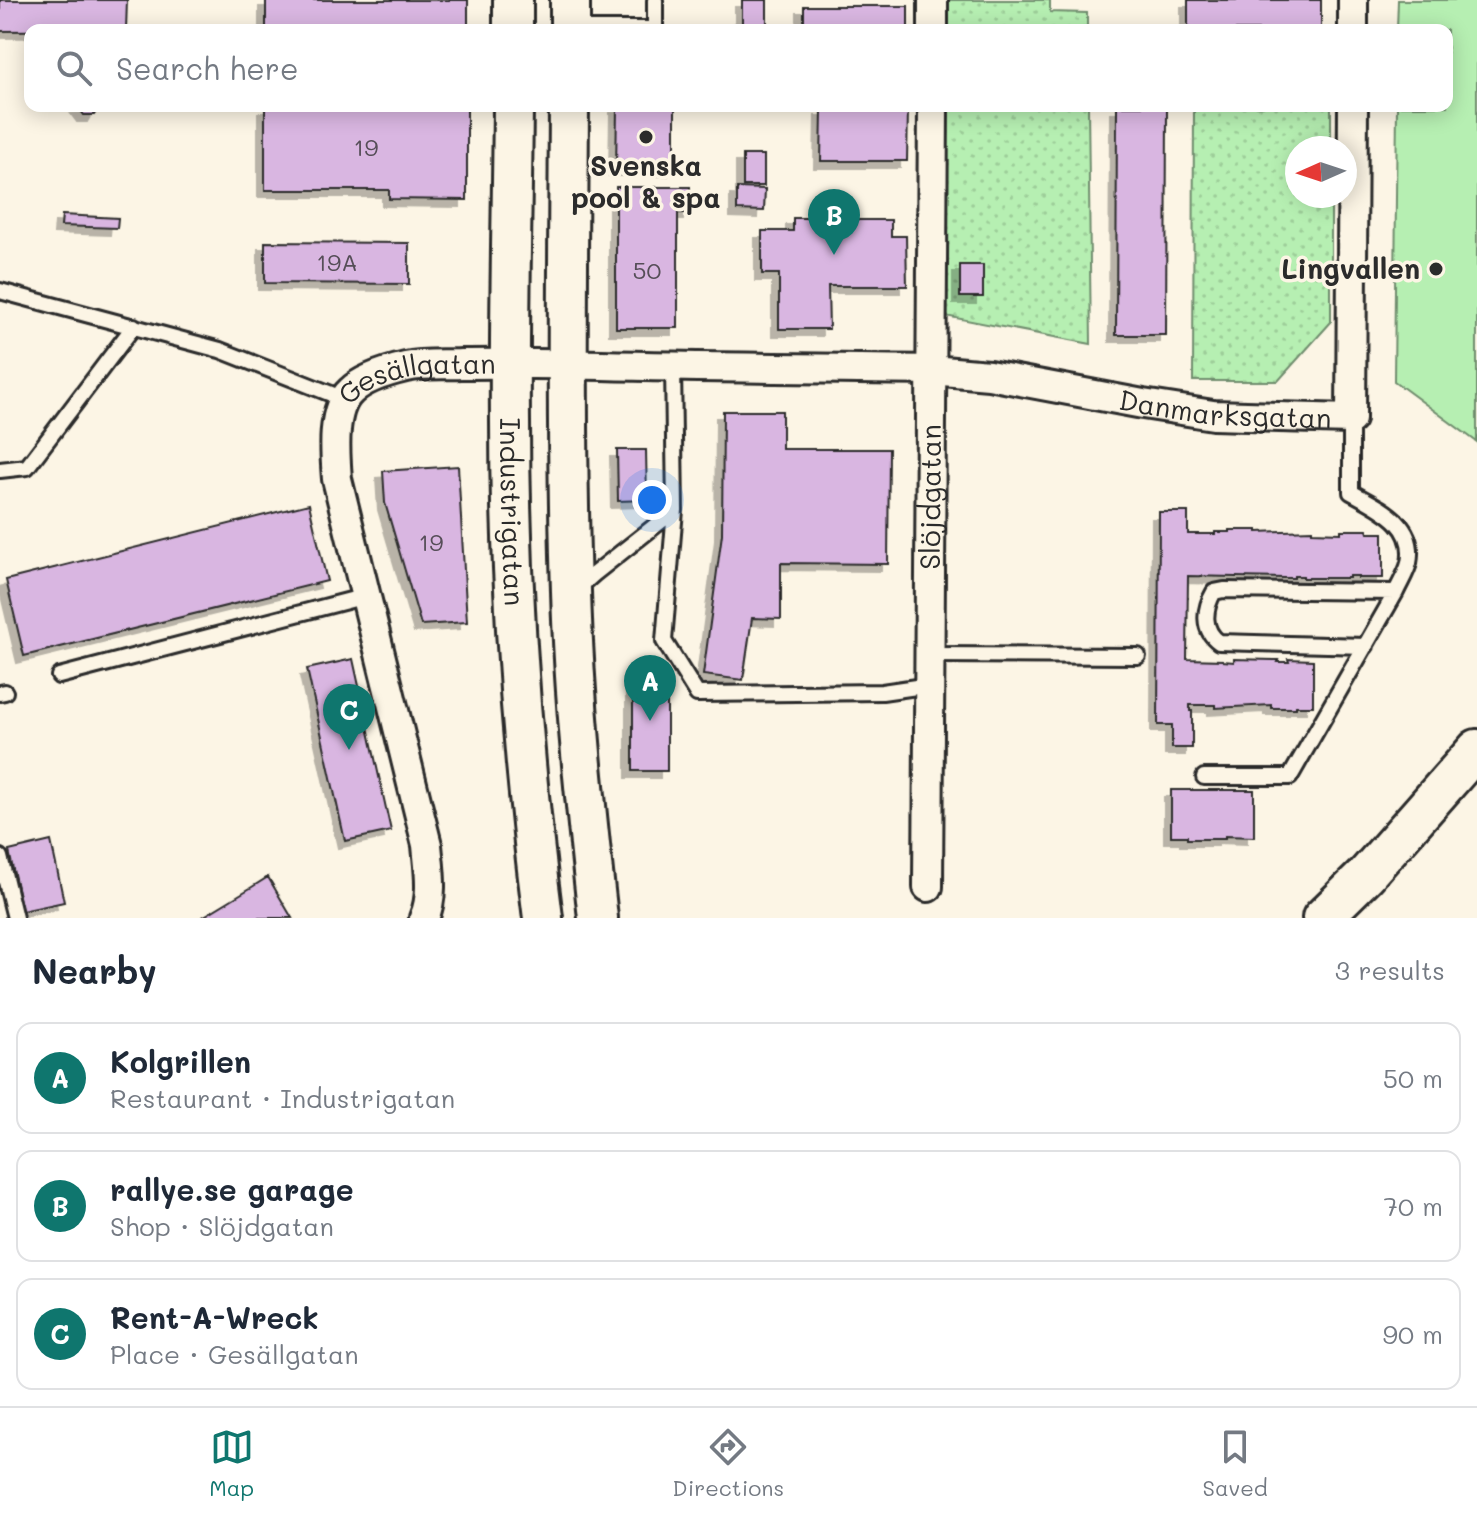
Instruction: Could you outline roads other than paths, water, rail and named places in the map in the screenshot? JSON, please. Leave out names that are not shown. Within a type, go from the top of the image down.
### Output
[{"type":"main road","points":[[513,0],[513,24]]},
{"type":"main road","points":[[570,0],[570,24]]},
{"type":"main road","name":"Industrigatan","points":[[513,112],[510,437],[520,699],[543,918]]},
{"type":"main road","name":"Industrigatan","points":[[569,112],[567,365],[571,594],[580,732],[598,918]]},
{"type":"main road","points":[[1322,918],[1366,875],[1477,749]]},
{"type":"street","points":[[933,0],[933,24]]},
{"type":"street","points":[[1353,0],[1353,24]]},
{"type":"street","name":"Slöjdgatan","points":[[928,887],[933,112]]},
{"type":"street","name":"Danmarksgatan","points":[[931,370],[989,375],[1213,415],[1351,419],[1353,112]]},
{"type":"street","name":"Gesällgatan","points":[[424,918],[431,878],[427,845],[337,479],[338,416],[351,390],[363,382],[406,367],[425,365],[931,370]]},
{"type":"lane","points":[[655,0],[655,24]]},
{"type":"lane","points":[[0,291],[220,350],[344,399]]},
{"type":"lane","points":[[0,470],[27,467],[134,326]]},
{"type":"lane","points":[[673,366],[675,510],[664,641],[697,694],[882,692],[930,685]]},
{"type":"lane","points":[[1204,777],[1290,777],[1366,646],[1409,564],[1410,545],[1405,529],[1391,515],[1351,492],[1351,419]]},
{"type":"lane","points":[[571,594],[675,510]]},
{"type":"lane","points":[[1366,646],[1219,642],[1213,638],[1207,625],[1208,602],[1214,592],[1224,590],[1396,592]]},
{"type":"lane","points":[[59,676],[366,596]]},
{"type":"lane","points":[[930,655],[1138,656]]},
{"type":"lane","points":[[0,857],[15,918]]},
{"type":"place","name":"Svenska pool & spa","points":[[646,137]]},
{"type":"place","name":"rallye.se garage","points":[[834,255]]},
{"type":"place","name":"Lingvallen","points":[[1436,269]]},
{"type":"place","name":"Kolgrillen","points":[[650,721]]},
{"type":"place","name":"Rent-A-Wreck","points":[[349,750]]}]
